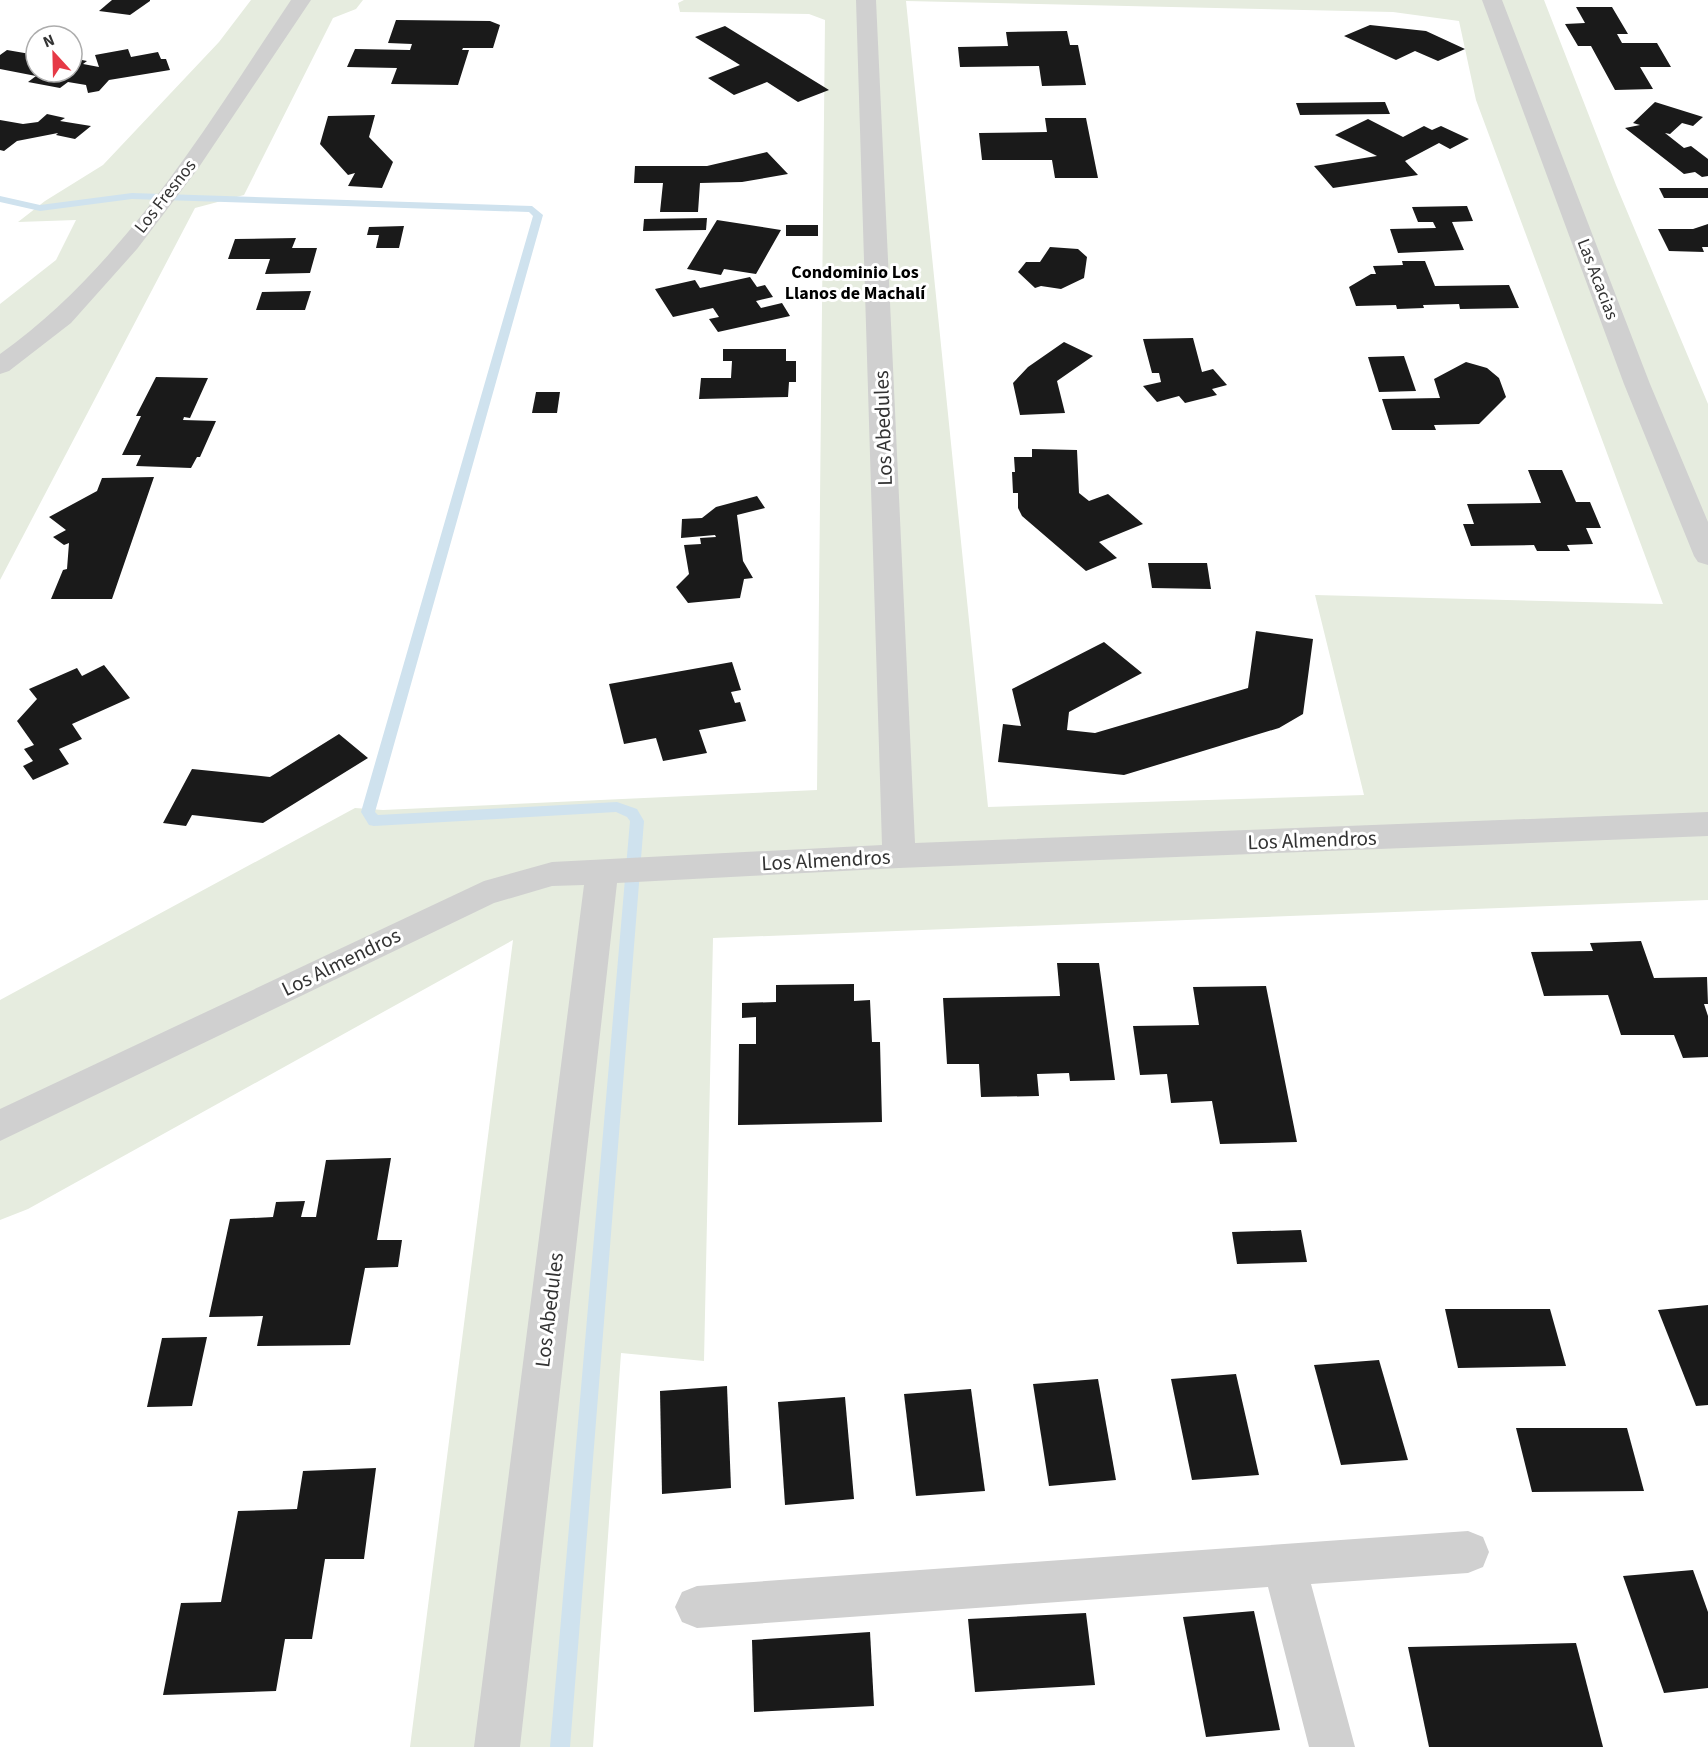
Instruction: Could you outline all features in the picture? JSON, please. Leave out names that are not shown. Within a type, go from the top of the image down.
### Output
[{"type":"street","name":"Los Fresnos","points":[[0,366],[60,320],[128,242],[187,170],[301,0]]},
{"type":"street","name":"Los Abedules","points":[[866,0],[899,856]]},
{"type":"street","name":"Las Acacias","points":[[1492,0],[1637,384],[1708,556]]},
{"type":"street","name":"Los Almendros","points":[[0,1126],[484,893],[552,874],[899,856],[1708,824]]},
{"type":"street","name":"Los Abedules","points":[[496,1747],[602,873]]},
{"type":"street","points":[[697,1607],[1468,1552]]},
{"type":"street","points":[[1284,1565],[1332,1747]]},
{"type":"shaded area","points":[[251,0],[363,0],[356,9],[333,18],[244,195],[195,208],[0,580],[0,304],[56,260],[76,220],[18,222],[45,201],[103,165],[219,42]]},
{"type":"shaded area","points":[[684,0],[1544,0],[1616,185],[1708,404],[1708,900],[713,938],[704,1361],[621,1353],[593,1747],[410,1747],[513,940],[28,1209],[0,1220],[0,1000],[355,808],[383,810],[817,790],[825,20],[809,14],[680,12],[678,3]],"holes":[[[906,1],[1393,12],[1459,21],[1476,100],[1663,604],[1315,595],[1364,795],[988,807]]]},
{"type":"building","points":[[112,0],[150,1],[130,15],[99,11]]},
{"type":"building","points":[[1576,7],[1612,7],[1628,34],[1617,34],[1622,43],[1657,43],[1671,67],[1640,67],[1653,89],[1615,90],[1591,46],[1578,46],[1565,24],[1585,23]]},
{"type":"building","points":[[396,20],[490,21],[500,25],[493,48],[463,48],[462,50],[469,50],[458,85],[391,84],[397,68],[347,67],[355,49],[410,50],[412,44],[388,43]]},
{"type":"building","points":[[1370,25],[1426,31],[1465,49],[1438,61],[1415,51],[1396,60],[1344,36]]},
{"type":"building","points":[[725,26],[829,90],[798,102],[767,82],[734,95],[708,78],[740,65],[695,37]]},
{"type":"building","points":[[1067,31],[1070,45],[1078,45],[1086,85],[1042,86],[1039,66],[960,67],[958,47],[1008,46],[1006,32]]},
{"type":"building","points":[[128,49],[131,57],[158,52],[161,59],[166,59],[170,70],[109,80],[99,91],[88,93],[86,85],[80,84],[84,84],[84,64],[99,67],[95,55]]},
{"type":"building","points":[[7,50],[24,53],[24,74],[0,69],[0,55]]},
{"type":"building","points":[[39,84],[65,84],[60,88]]},
{"type":"building","points":[[1385,102],[1390,114],[1300,115],[1296,103]]},
{"type":"building","points":[[1655,102],[1703,117],[1693,126],[1682,123],[1670,134],[1665,133],[1684,148],[1691,146],[1708,159],[1708,176],[1702,177],[1695,172],[1684,174],[1625,128],[1640,125],[1633,123]]},
{"type":"building","points":[[47,114],[65,118],[60,121],[91,126],[75,139],[56,135],[58,133],[17,141],[4,151],[0,150],[0,120],[23,124],[38,122]]},
{"type":"building","points":[[375,115],[369,137],[393,162],[382,188],[348,186],[355,173],[348,175],[320,144],[328,116]]},
{"type":"building","points":[[1045,118],[1086,118],[1098,178],[1055,178],[1052,160],[982,160],[979,133],[1047,132]]},
{"type":"building","points":[[1368,119],[1403,137],[1424,126],[1432,130],[1441,126],[1469,139],[1450,149],[1439,143],[1405,161],[1418,175],[1333,188],[1314,166],[1377,156],[1335,135]]},
{"type":"building","points":[[767,152],[788,174],[742,182],[700,183],[698,212],[660,212],[663,183],[634,183],[635,166],[707,166]]},
{"type":"building","points":[[1659,188],[1708,188],[1708,198],[1664,198]]},
{"type":"building","points":[[1467,206],[1473,221],[1452,222],[1464,250],[1398,253],[1390,229],[1436,228],[1433,222],[1418,222],[1412,207]]},
{"type":"building","points":[[707,218],[706,230],[643,231],[644,219]]},
{"type":"building","points":[[717,220],[781,230],[756,274],[724,269],[721,275],[687,269]]},
{"type":"building","points":[[1708,224],[1708,247],[1702,247],[1704,252],[1669,251],[1658,229],[1693,229]]},
{"type":"building","points":[[786,225],[818,225],[818,236],[786,236]]},
{"type":"building","points":[[404,226],[399,248],[376,248],[379,235],[367,235],[369,227]]},
{"type":"building","points":[[296,238],[292,248],[317,248],[310,273],[265,274],[270,259],[228,259],[235,239]]},
{"type":"building","points":[[1050,247],[1078,249],[1087,257],[1084,278],[1061,289],[1041,286],[1035,288],[1018,272],[1026,262],[1040,262]]},
{"type":"building","points":[[1402,261],[1425,261],[1435,286],[1509,285],[1519,308],[1460,309],[1459,304],[1423,305],[1424,308],[1397,309],[1396,305],[1356,306],[1349,287],[1371,274],[1376,274],[1373,266],[1403,265]]},
{"type":"building","points":[[750,277],[757,287],[765,285],[773,297],[756,301],[761,308],[782,303],[790,316],[718,332],[709,319],[719,317],[713,308],[673,317],[655,289],[695,280],[700,288]]},
{"type":"building","points":[[311,291],[305,310],[256,310],[262,292]]},
{"type":"building","points":[[1193,338],[1202,372],[1213,369],[1227,385],[1212,389],[1217,395],[1185,403],[1179,396],[1157,402],[1143,386],[1161,382],[1159,373],[1152,373],[1143,339]]},
{"type":"building","points":[[1064,342],[1093,356],[1057,381],[1065,413],[1020,415],[1013,383],[1028,367]]},
{"type":"building","points":[[723,349],[786,349],[786,361],[796,361],[796,382],[789,382],[788,397],[699,399],[701,378],[731,378],[732,361],[723,361]]},
{"type":"building","points":[[1404,356],[1416,391],[1379,392],[1368,357]]},
{"type":"building","points":[[1466,362],[1487,368],[1499,378],[1506,397],[1479,424],[1434,425],[1436,430],[1392,430],[1382,399],[1440,398],[1434,379]]},
{"type":"building","points":[[156,377],[208,378],[190,418],[184,417],[183,420],[216,421],[200,457],[197,457],[191,468],[136,466],[141,455],[122,455],[141,416],[136,416]]},
{"type":"building","points":[[536,392],[560,392],[557,413],[532,413]]},
{"type":"building","points":[[1032,449],[1077,450],[1079,493],[1089,501],[1108,494],[1143,524],[1099,542],[1117,558],[1086,571],[1022,516],[1018,508],[1018,493],[1013,493],[1014,457],[1032,457]]},
{"type":"building","points":[[1528,470],[1562,470],[1576,502],[1590,502],[1601,528],[1586,528],[1593,544],[1567,545],[1570,551],[1537,551],[1534,545],[1471,546],[1463,524],[1474,524],[1467,504],[1541,503]]},
{"type":"building","points":[[154,477],[112,599],[51,599],[63,570],[67,569],[69,543],[64,545],[53,537],[66,530],[49,517],[97,491],[102,478]]},
{"type":"building","points":[[757,496],[765,508],[737,515],[743,561],[753,578],[744,579],[740,598],[688,603],[676,587],[689,574],[684,545],[701,544],[700,538],[716,537],[715,535],[681,538],[682,519],[702,518],[716,507]]},
{"type":"building","points":[[1148,563],[1207,563],[1211,589],[1152,588]]},
{"type":"building","points":[[1256,631],[1313,639],[1303,714],[1279,728],[1124,775],[998,762],[1003,724],[1021,726],[1012,689],[1104,642],[1142,673],[1069,712],[1067,730],[1095,733],[1248,688]]},
{"type":"building","points":[[732,662],[741,690],[731,692],[735,703],[740,702],[746,721],[699,730],[707,753],[663,761],[656,738],[624,744],[609,684]]},
{"type":"building","points":[[104,665],[130,698],[72,724],[82,739],[59,749],[69,764],[33,780],[23,766],[33,761],[24,749],[34,745],[17,721],[37,699],[29,689],[77,668],[82,676]]},
{"type":"building","points":[[339,734],[368,758],[263,823],[192,815],[186,826],[163,823],[192,769],[270,777]]},
{"type":"building","points":[[1641,941],[1654,978],[1707,977],[1708,1004],[1704,1004],[1708,1016],[1708,1057],[1683,1058],[1674,1035],[1621,1035],[1608,995],[1544,996],[1531,952],[1593,951],[1590,943]]},
{"type":"building","points":[[1057,963],[1099,963],[1115,1080],[1070,1081],[1069,1073],[1037,1074],[1039,1096],[981,1097],[979,1064],[947,1064],[943,998],[1060,996]]},
{"type":"building","points":[[854,984],[854,1001],[870,1000],[872,1042],[880,1042],[882,1122],[738,1125],[739,1044],[756,1044],[756,1017],[742,1018],[742,1003],[776,1002],[776,985]]},
{"type":"building","points":[[1266,986],[1297,1142],[1220,1144],[1212,1101],[1171,1103],[1167,1074],[1140,1075],[1133,1026],[1199,1025],[1193,987]]},
{"type":"building","points":[[391,1158],[377,1240],[402,1240],[398,1267],[365,1268],[350,1345],[257,1346],[263,1316],[209,1317],[230,1219],[273,1217],[276,1202],[305,1201],[301,1217],[316,1217],[326,1160]]},
{"type":"building","points":[[1301,1230],[1307,1262],[1237,1264],[1232,1232]]},
{"type":"building","points":[[1708,1305],[1708,1405],[1696,1406],[1658,1310]]},
{"type":"building","points":[[1445,1309],[1550,1309],[1566,1366],[1458,1368]]},
{"type":"building","points":[[207,1337],[192,1406],[147,1407],[162,1338]]},
{"type":"building","points":[[1379,1360],[1408,1460],[1341,1465],[1314,1365]]},
{"type":"building","points":[[1236,1374],[1259,1475],[1192,1480],[1171,1379]]},
{"type":"building","points":[[1098,1379],[1116,1480],[1049,1486],[1033,1384]]},
{"type":"building","points":[[727,1386],[731,1488],[662,1494],[660,1391]]},
{"type":"building","points":[[971,1389],[985,1491],[916,1496],[904,1394]]},
{"type":"building","points":[[845,1397],[854,1499],[785,1505],[778,1402]]},
{"type":"building","points":[[1516,1428],[1627,1428],[1644,1491],[1532,1492]]},
{"type":"building","points":[[376,1468],[364,1559],[325,1559],[312,1639],[285,1639],[276,1691],[163,1695],[181,1603],[221,1602],[238,1511],[297,1509],[303,1471]]},
{"type":"building","points":[[1693,1570],[1708,1612],[1708,1688],[1664,1693],[1623,1576]]},
{"type":"building","points":[[1254,1611],[1280,1730],[1206,1737],[1183,1617]]},
{"type":"building","points":[[1086,1613],[1095,1685],[975,1692],[968,1619]]},
{"type":"building","points":[[870,1632],[874,1706],[754,1712],[752,1640]]},
{"type":"building","points":[[1576,1643],[1603,1747],[1429,1747],[1408,1647]]},
{"type":"waterway","points":[[0,199],[40,208],[132,196],[532,209],[538,215],[368,812],[374,821],[617,807],[632,813],[637,821],[560,1747]]},
{"type":"district","name":"Condominio Los Llanos de Machalí","points":[[855,282]]}]
